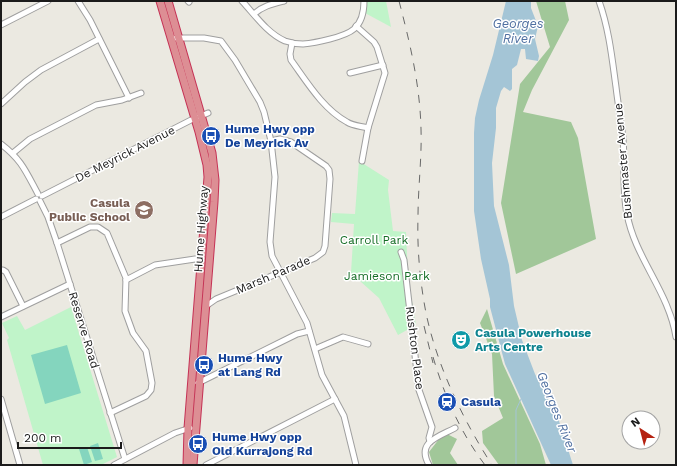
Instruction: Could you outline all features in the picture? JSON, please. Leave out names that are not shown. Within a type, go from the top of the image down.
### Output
[{"type":"highway","name":"Hume Highway","points":[[160,1],[175,38],[202,115],[212,153],[215,180],[206,306],[196,383],[188,428],[187,465]]},
{"type":"highway","name":"Hume Highway","points":[[168,1],[175,38]]},
{"type":"highway","name":"Hume Highway","points":[[193,465],[196,428],[196,383],[208,177],[203,147],[202,115]]},
{"type":"street","points":[[1,25],[48,1]]},
{"type":"street","points":[[78,1],[90,20],[130,98]]},
{"type":"street","points":[[242,1],[274,34],[286,41],[302,44],[317,42],[345,34],[356,26],[364,12],[364,1]]},
{"type":"street","points":[[254,14],[266,5],[284,1]]},
{"type":"street","name":"Bushmaster Avenue","points":[[600,1],[606,19],[623,138],[627,214],[637,246],[670,310],[676,336]]},
{"type":"street","points":[[356,26],[374,42],[379,52],[385,73],[368,128],[362,161]]},
{"type":"street","points":[[175,38],[219,40],[223,42],[260,102],[271,141],[275,184],[270,251],[303,315],[322,375],[344,416],[356,465]]},
{"type":"street","points":[[1,104],[25,82],[41,70],[99,39]]},
{"type":"street","points":[[292,43],[290,54],[292,60],[322,102],[346,122],[368,128]]},
{"type":"street","points":[[350,73],[383,65]]},
{"type":"street","points":[[13,153],[30,139],[93,107],[130,98],[141,93]]},
{"type":"street","name":"De Meyrick Avenue","points":[[1,217],[202,115]]},
{"type":"street","name":"Marsh Parade","points":[[206,306],[216,299],[315,258],[323,252],[325,246],[330,174],[329,170],[326,166],[291,142],[280,139],[271,141]]},
{"type":"street","name":"Reserve Road","points":[[1,144],[13,153],[22,164],[48,217],[125,460]]},
{"type":"street","points":[[57,243],[90,227],[95,226],[102,228],[109,237],[126,280],[126,311],[134,336],[146,351],[152,387],[149,393],[142,398],[110,414]]},
{"type":"street","name":"Rushton Place","points":[[401,252],[404,260],[420,390],[432,427],[429,438],[430,442],[425,449],[425,457],[429,465]]},
{"type":"street","points":[[126,280],[155,265],[195,259]]},
{"type":"street","points":[[1,270],[6,272],[24,306]]},
{"type":"street","points":[[1,317],[70,284]]},
{"type":"street","points":[[207,294],[216,299]]},
{"type":"street","points":[[196,383],[297,334],[309,331]]},
{"type":"street","points":[[315,349],[343,337],[368,344]]},
{"type":"street","points":[[206,465],[335,399]]},
{"type":"street","points":[[1,400],[20,465]]},
{"type":"street","points":[[114,465],[175,433],[188,428],[196,428]]},
{"type":"street","points":[[430,442],[455,428]]},
{"type":"green space","points":[[386,1],[391,27],[365,13],[367,2]]},
{"type":"green space","points":[[536,1],[565,1],[569,20],[532,90],[523,112],[571,122],[578,138],[596,239],[516,274],[501,203],[520,84],[550,47]]},
{"type":"green space","points":[[359,161],[389,180],[388,190],[393,231],[406,232],[408,277],[416,325],[398,335],[379,298],[351,273],[354,224],[331,222],[332,213],[355,214]]},
{"type":"green space","points":[[71,307],[117,457],[101,465],[43,465],[7,340],[9,338],[2,323],[17,316],[25,330]]},
{"type":"green space","points":[[487,309],[503,364],[540,444],[546,465],[499,465],[483,443],[482,431],[503,418],[494,396],[492,354],[480,323]]},
{"type":"green space","points":[[67,345],[81,393],[45,404],[31,355]]},
{"type":"green space","points":[[447,434],[457,439],[450,453],[458,465],[433,465],[429,452],[439,439]]},
{"type":"green space","points":[[98,443],[103,459],[95,461],[90,446]]},
{"type":"green space","points":[[87,447],[92,462],[84,465],[79,449]]},
{"type":"water","name":"Georges River","points":[[506,1],[531,1],[531,8],[538,26],[535,39],[539,56],[538,61],[526,59],[525,49],[521,49],[517,65],[512,69],[512,89],[510,91],[504,87],[501,91],[496,108],[496,128],[492,163],[494,206],[509,265],[514,306],[522,340],[535,374],[559,421],[573,465],[551,465],[505,364],[490,307],[490,299],[481,259],[474,211],[475,118],[493,55]]},
{"type":"waterway","points":[[516,465],[516,410],[521,399]]},
{"type":"railway","points":[[399,1],[414,64],[419,96],[421,140],[418,241],[422,289],[426,313],[437,353],[452,392],[471,430],[492,465]]},
{"type":"railway","points":[[424,326],[433,363]]},
{"type":"railway","points":[[433,357],[454,414],[468,440],[485,465]]},
{"type":"place","name":"Hume Hwy opp De Meyrick Av","points":[[211,136]]},
{"type":"place","name":"Casula Public School","points":[[144,210]]},
{"type":"place","name":"Casula Powerhouse Arts Centre","points":[[461,340]]},
{"type":"place","name":"Hume Hwy at Lang Rd","points":[[204,365]]},
{"type":"place","name":"Casula","points":[[447,402]]},
{"type":"place","name":"Hume Hwy opp Old Kurrajong Rd","points":[[198,444]]},
{"type":"park label","name":"Carroll Park","points":[[374,240]]},
{"type":"park label","name":"Jamieson Park","points":[[387,276]]}]
